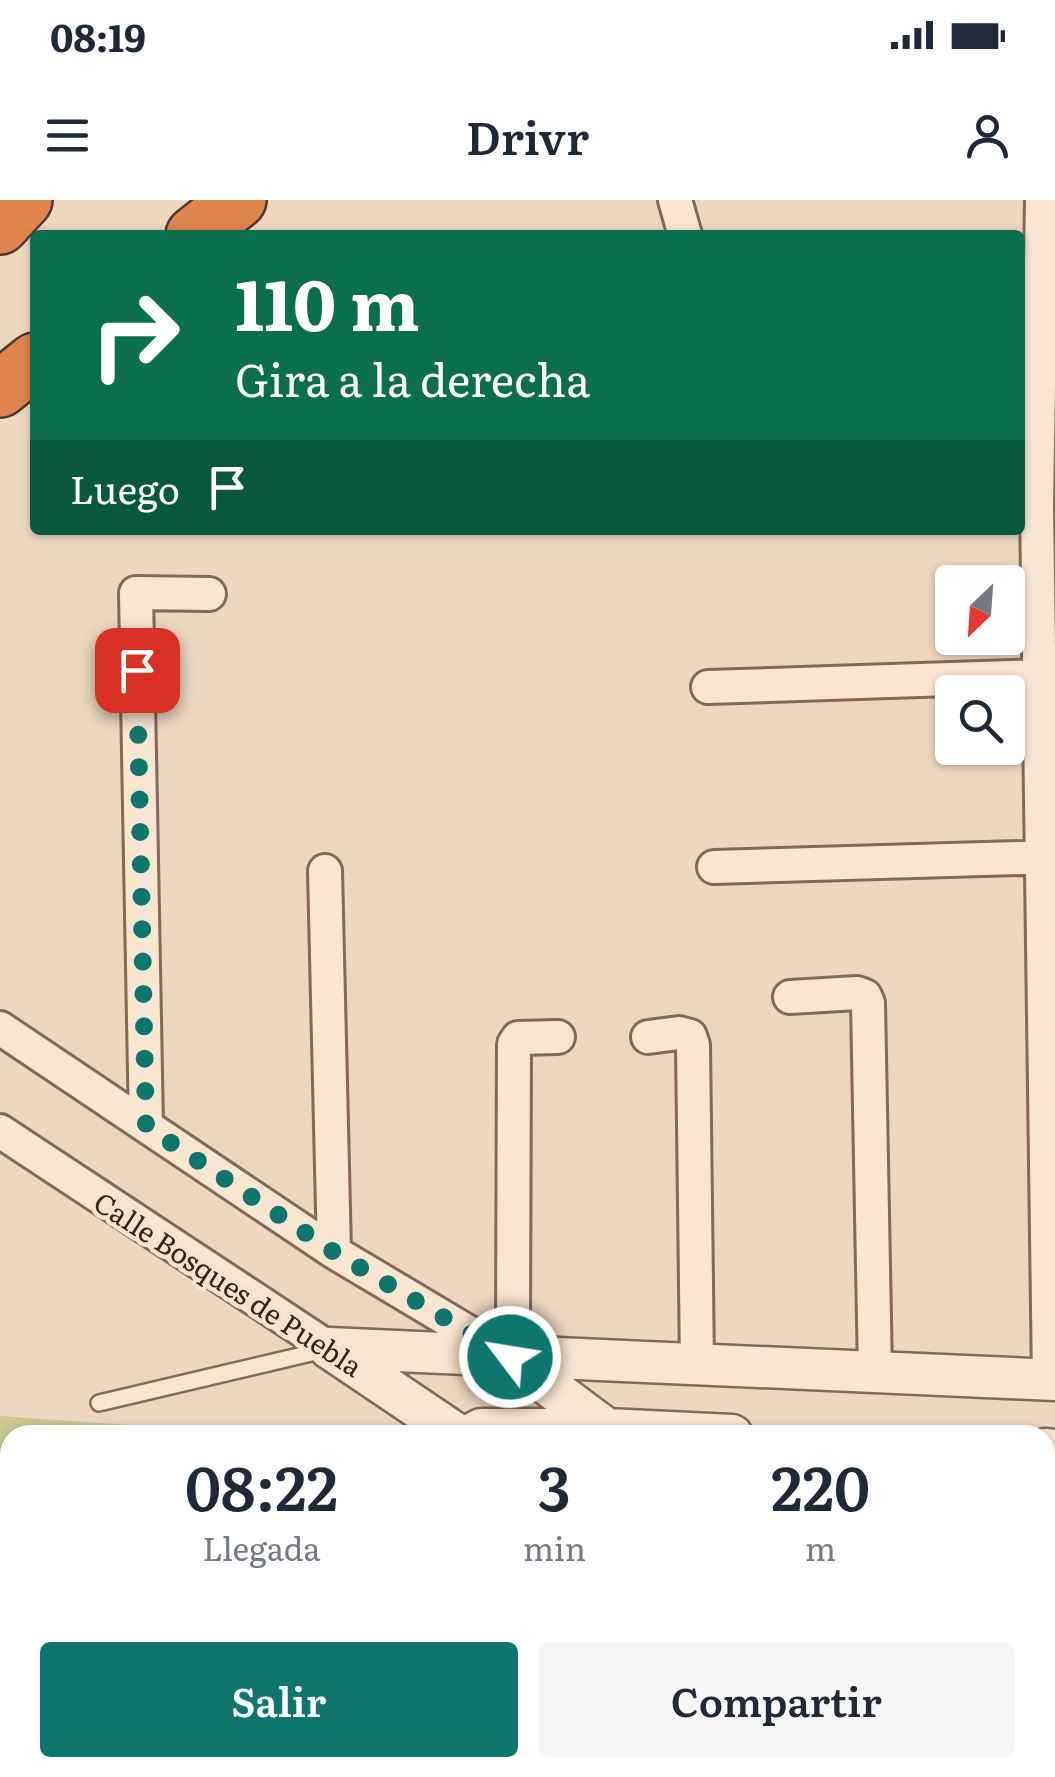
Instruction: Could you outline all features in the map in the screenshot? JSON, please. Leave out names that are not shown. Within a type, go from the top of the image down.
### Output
[{"type":"highway","points":[[0,226],[24,200]]},
{"type":"highway","points":[[200,230],[238,200]]},
{"type":"highway","points":[[0,389],[30,365]]},
{"type":"street","points":[[675,200],[684,230]]},
{"type":"street","points":[[329,1348],[1052,1380],[1049,857],[1028,506],[1030,325],[1042,200]]},
{"type":"street","points":[[146,1126],[136,594],[210,594]]},
{"type":"street","points":[[708,687],[1039,676]]},
{"type":"street","points":[[714,867],[1049,857]]},
{"type":"street","points":[[325,871],[334,1252]]},
{"type":"street","points":[[790,997],[858,992],[868,1003],[875,1372]]},
{"type":"street","points":[[0,1028],[334,1252],[510,1357],[602,1425]]},
{"type":"street","points":[[648,1037],[679,1033],[690,1036],[693,1045],[697,1364]]},
{"type":"street","points":[[510,1357],[514,1324],[514,1044],[525,1036],[558,1037]]},
{"type":"street","name":"Calle Bosques de Puebla","points":[[0,1131],[443,1425]]},
{"type":"lane","points":[[99,1403],[329,1348]]},
{"type":"shaded area","points":[[0,1416],[128,1425],[0,1425]]},
{"type":"route","points":[[137,670],[146,1126],[334,1252],[510,1357]]}]
